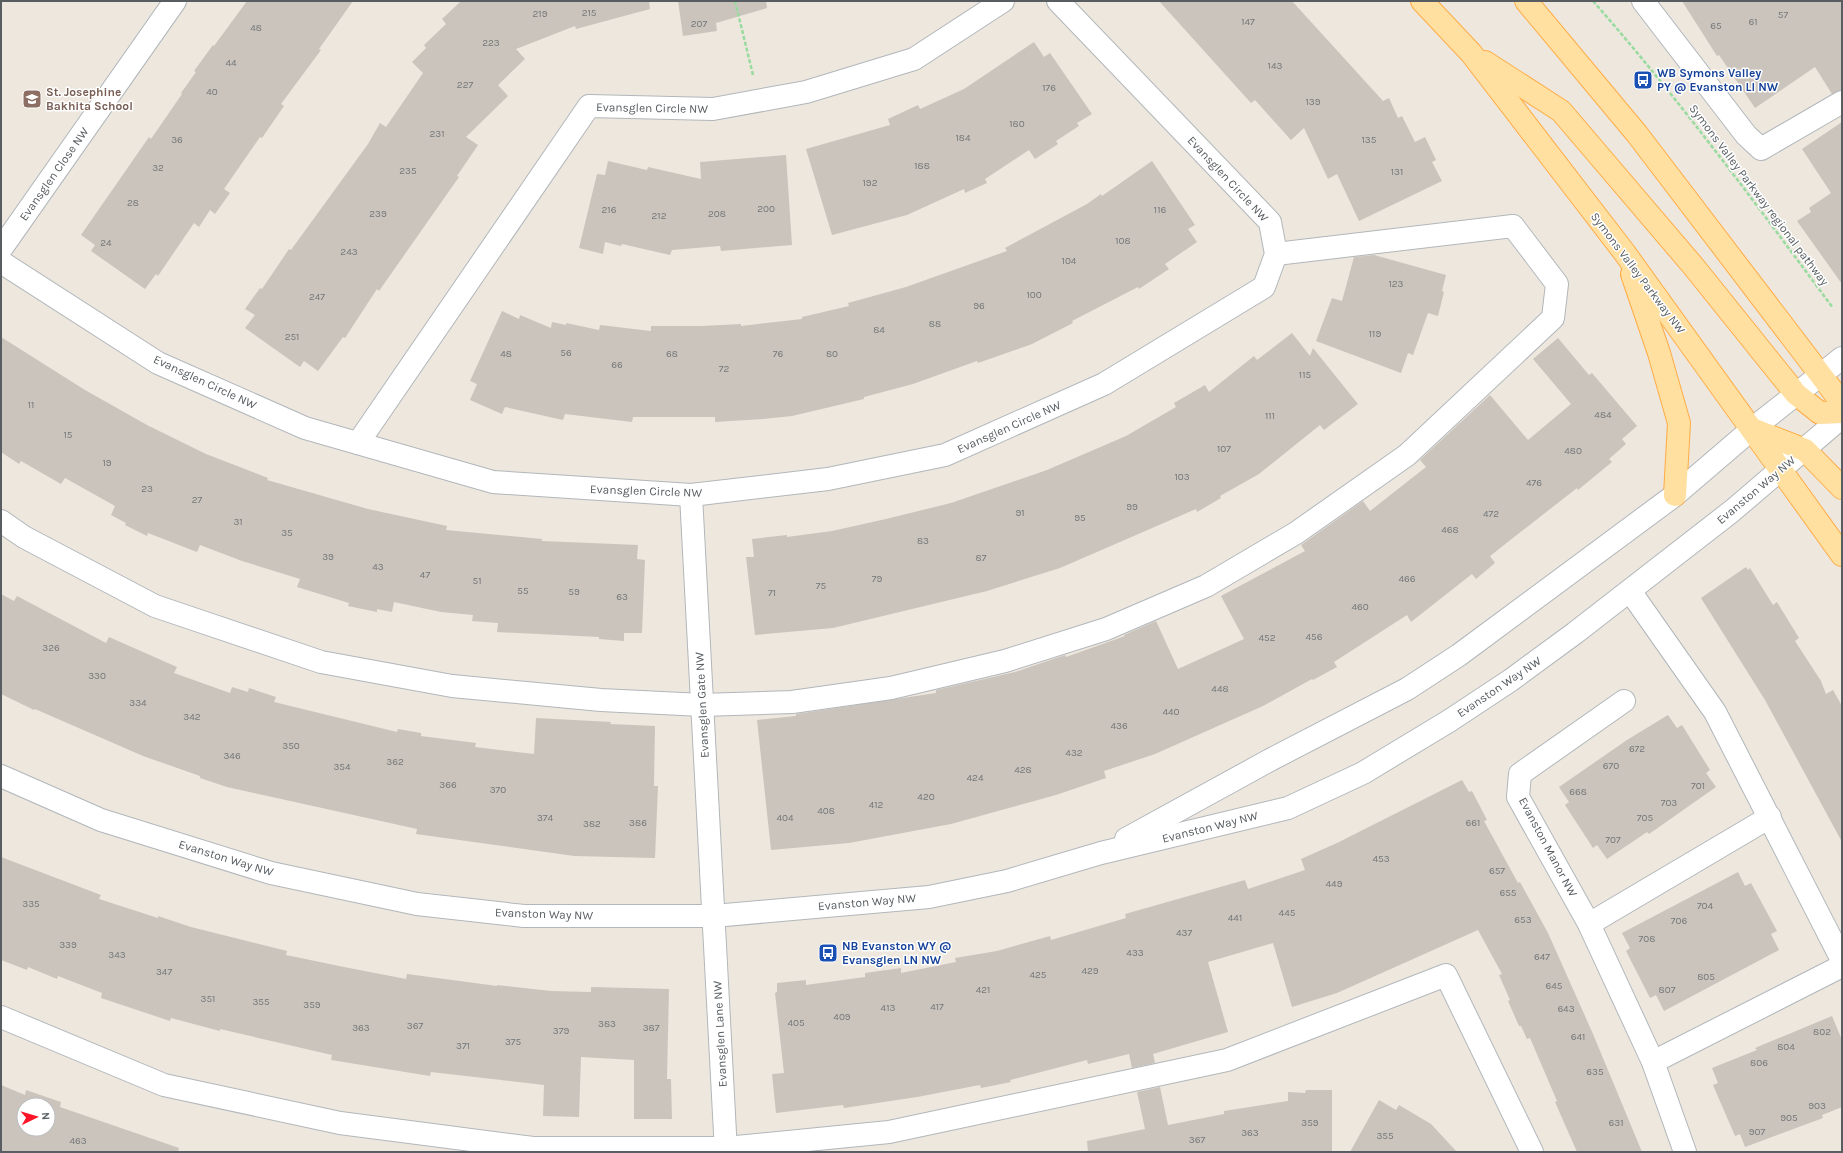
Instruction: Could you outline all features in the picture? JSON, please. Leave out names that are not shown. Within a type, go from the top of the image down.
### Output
[{"type":"main road","name":"Symons Valley Parkway NW","points":[[1422,1],[1471,53],[1624,252],[1752,429],[1780,471],[1842,555]]},
{"type":"main road","points":[[1526,1],[1637,134],[1842,403]]},
{"type":"main road","points":[[1471,53],[1561,111],[1694,266],[1796,394],[1820,413],[1842,412]]},
{"type":"main road","points":[[1624,252],[1659,353],[1679,423],[1675,495]]},
{"type":"main road","points":[[1752,429],[1805,450],[1842,488]]},
{"type":"street","name":"Evansglen Close NW","points":[[1,249],[175,1]]},
{"type":"street","name":"Evansglen Circle NW","points":[[358,443],[589,106],[713,109],[806,92],[914,59],[1003,1]]},
{"type":"street","name":"Evansglen Circle NW","points":[[1,262],[158,363],[305,428],[493,482],[691,495],[828,479],[945,455],[1104,384],[1177,341],[1264,287],[1276,254],[1270,222],[1058,1]]},
{"type":"street","points":[[1643,1],[1746,135],[1761,149],[1842,102]]},
{"type":"street","points":[[1,521],[24,537],[155,606],[321,662],[452,686],[601,700],[702,705],[792,702],[891,688],[1005,661],[1106,629],[1206,586],[1296,533],[1407,455],[1553,318],[1557,284],[1513,226],[1276,254]]},
{"type":"street","name":"Evanston Way NW","points":[[1101,853],[1270,760],[1407,689],[1459,654],[1675,495],[1752,429],[1842,358]]},
{"type":"street","name":"Evanston Way NW","points":[[1,776],[101,820],[271,872],[417,904],[524,916],[714,916],[930,897],[1007,881],[1101,853],[1288,808],[1363,773],[1449,721],[1511,680],[1630,592],[1780,471],[1842,417]]},
{"type":"street","name":"Evansglen Gate NW","points":[[691,495],[714,916]]},
{"type":"street","points":[[1630,592],[1715,712],[1770,816],[1842,960]]},
{"type":"street","name":"Evanston Manor NW","points":[[1624,701],[1520,774],[1518,797],[1589,924],[1653,1062],[1684,1152]]},
{"type":"street","points":[[1589,924],[1770,816]]},
{"type":"street","name":"Evansglen Lane NW","points":[[714,916],[726,1150]]},
{"type":"street","points":[[1653,1062],[1842,966]]},
{"type":"street","points":[[1,1017],[164,1085],[340,1123],[532,1148],[726,1150],[889,1132],[1227,1060],[1446,975],[1532,1152]]},
{"type":"path","points":[[735,1],[758,101]]},
{"type":"path","name":"Symons Valley Parkway regional pathway","points":[[1593,1],[1646,62],[1759,208],[1833,308]]},
{"type":"building","points":[[247,1],[353,1],[319,49],[321,50],[281,104],[284,106],[262,138],[260,137],[224,189],[230,193],[215,214],[210,210],[199,227],[194,223],[158,276],[156,274],[145,289],[91,251],[95,245],[81,235],[149,137],[151,139],[196,72],[194,71]]},
{"type":"building","points":[[461,1],[649,1],[650,9],[576,29],[575,26],[516,49],[525,59],[498,85],[508,96],[466,137],[478,145],[457,176],[459,177],[379,291],[377,289],[345,338],[343,337],[318,371],[304,361],[300,367],[245,328],[255,315],[245,309],[260,288],[262,289],[289,249],[291,250],[368,144],[380,123],[386,127],[423,73],[412,62],[426,48],[424,45],[446,24],[442,19]]},
{"type":"building","points":[[678,1],[766,1],[767,8],[716,23],[717,31],[683,36]]},
{"type":"building","points":[[1159,1],[1292,1],[1383,101],[1389,98],[1398,118],[1402,116],[1415,142],[1425,137],[1436,160],[1432,162],[1442,181],[1359,221],[1337,174],[1328,179],[1304,128],[1291,140],[1255,100],[1251,103]]},
{"type":"building","points":[[1682,1],[1842,1],[1842,90],[1832,94],[1815,67],[1755,108],[1719,55],[1717,56]]},
{"type":"building","points":[[1034,42],[1044,57],[1050,53],[1092,114],[1077,123],[1079,126],[1056,141],[1058,144],[1035,159],[1029,150],[985,179],[987,183],[965,193],[964,189],[907,215],[832,235],[806,149],[890,125],[888,119],[918,105],[920,109],[964,89]]},
{"type":"building","points":[[1842,122],[1842,284],[1797,221],[1811,212],[1809,208],[1831,193],[1802,149]]},
{"type":"building","points":[[786,155],[792,245],[721,251],[720,246],[672,250],[670,255],[622,244],[621,246],[605,242],[603,254],[579,248],[597,174],[605,175],[608,161],[647,170],[648,167],[701,179],[700,162]]},
{"type":"building","points":[[1152,161],[1195,225],[1188,229],[1197,242],[1165,264],[1169,269],[1139,289],[1138,287],[1072,321],[1073,323],[1032,344],[978,363],[977,361],[913,384],[864,397],[864,399],[792,416],[763,419],[715,422],[715,417],[633,417],[632,422],[565,414],[563,420],[505,407],[502,414],[470,400],[477,384],[470,381],[502,311],[519,319],[520,315],[551,328],[552,322],[566,325],[566,323],[599,330],[600,325],[651,331],[651,326],[741,324],[741,326],[802,319],[802,317],[849,306],[848,303],[906,287],[1007,251],[1005,248],[1087,204],[1101,194],[1102,196]]},
{"type":"building","points":[[1374,255],[1446,275],[1442,291],[1444,292],[1438,316],[1428,313],[1413,355],[1408,353],[1401,373],[1316,341],[1332,298],[1342,301],[1354,257]]},
{"type":"building","points":[[1292,333],[1310,356],[1313,348],[1358,404],[1324,430],[1320,425],[1259,474],[1220,496],[1221,498],[1197,512],[1196,509],[1060,568],[987,591],[833,628],[755,635],[746,557],[754,557],[752,539],[787,535],[787,537],[832,531],[886,519],[951,503],[1047,470],[1126,436],[1176,407],[1174,403],[1205,385],[1209,392],[1254,356],[1257,360]]},
{"type":"building","points":[[1,337],[85,390],[147,425],[206,454],[268,478],[267,480],[368,509],[447,526],[446,530],[542,539],[542,541],[638,545],[637,559],[645,560],[642,633],[624,633],[624,641],[599,639],[599,637],[497,632],[498,623],[472,621],[473,615],[441,612],[394,602],[392,612],[377,609],[377,612],[348,606],[349,603],[297,587],[300,579],[242,561],[200,545],[197,552],[148,533],[147,536],[125,525],[126,523],[111,515],[115,506],[65,478],[61,484],[21,461],[19,464],[1,452]]},
{"type":"building","points":[[1558,338],[1589,375],[1592,373],[1637,426],[1622,439],[1626,444],[1609,459],[1612,462],[1578,490],[1577,488],[1490,556],[1495,563],[1476,579],[1472,574],[1411,622],[1407,615],[1334,662],[1337,667],[1313,680],[1312,679],[1263,706],[1155,754],[1104,771],[1106,778],[1056,795],[951,824],[849,843],[771,850],[757,720],[796,716],[796,714],[936,693],[936,690],[1015,672],[1065,655],[1066,657],[1125,636],[1124,635],[1156,621],[1178,669],[1244,639],[1221,596],[1305,551],[1301,545],[1363,501],[1370,511],[1426,467],[1420,460],[1490,395],[1528,440],[1571,404],[1533,359]]},
{"type":"building","points":[[1746,567],[1748,570],[1750,568],[1773,605],[1777,602],[1799,638],[1795,641],[1821,681],[1826,694],[1833,690],[1842,706],[1842,842],[1765,700],[1701,598]]},
{"type":"building","points":[[1,594],[14,601],[17,596],[106,643],[109,637],[177,667],[174,673],[230,693],[232,687],[248,692],[249,688],[276,697],[274,702],[397,732],[398,729],[421,733],[421,736],[476,743],[475,747],[534,754],[536,718],[655,726],[654,786],[658,786],[655,858],[574,856],[416,834],[417,829],[227,787],[143,756],[35,709],[34,710],[1,694]]},
{"type":"building","points":[[1668,715],[1677,728],[1682,725],[1710,770],[1706,773],[1716,787],[1649,834],[1647,832],[1607,859],[1597,845],[1593,848],[1565,805],[1569,802],[1559,787],[1627,740]]},
{"type":"building","points":[[1462,780],[1469,792],[1472,791],[1487,820],[1484,821],[1518,883],[1520,882],[1548,933],[1593,1034],[1642,1152],[1577,1152],[1555,1102],[1557,1101],[1530,1038],[1527,1039],[1521,1026],[1519,1026],[1508,1001],[1510,1000],[1499,975],[1502,974],[1478,930],[1337,993],[1292,1007],[1273,943],[1208,962],[1228,1032],[1153,1054],[1155,1063],[1132,1068],[1129,1054],[1088,1064],[1087,1060],[1010,1080],[1011,1082],[981,1088],[980,1085],[917,1097],[844,1108],[843,1105],[776,1113],[772,1074],[784,1073],[775,993],[777,992],[777,983],[806,980],[806,985],[865,977],[865,973],[901,968],[901,973],[956,962],[955,958],[997,951],[1050,936],[1051,940],[1126,918],[1125,914],[1245,880],[1248,889],[1305,870],[1301,859],[1337,843]]},
{"type":"building","points":[[1,857],[101,895],[99,899],[158,918],[158,916],[191,927],[287,951],[286,955],[344,967],[406,979],[407,974],[497,986],[551,991],[591,992],[591,987],[669,989],[667,1079],[671,1079],[672,1119],[634,1119],[634,1060],[581,1057],[579,1117],[543,1116],[544,1085],[431,1072],[430,1076],[331,1060],[332,1055],[220,1029],[220,1031],[171,1018],[170,1021],[101,998],[102,993],[58,976],[57,979],[28,967],[27,970],[1,960]]},
{"type":"building","points":[[1738,872],[1745,886],[1751,883],[1777,931],[1771,934],[1779,950],[1664,1011],[1656,995],[1650,998],[1626,951],[1630,948],[1622,933]]},
{"type":"building","points":[[1832,1016],[1842,1040],[1842,1107],[1822,1115],[1823,1118],[1745,1147],[1740,1134],[1735,1136],[1713,1085],[1718,1083],[1712,1068],[1757,1050],[1755,1048]]},
{"type":"building","points":[[1,1085],[25,1095],[26,1090],[46,1097],[16,1097],[16,1137],[56,1137],[56,1100],[61,1102],[60,1107],[179,1148],[178,1152],[1,1152]]},
{"type":"building","points":[[1160,1087],[1168,1125],[1224,1114],[1224,1111],[1288,1101],[1288,1092],[1305,1093],[1306,1090],[1332,1090],[1332,1152],[1088,1152],[1087,1141],[1145,1129],[1137,1092]]},
{"type":"building","points":[[1379,1100],[1396,1110],[1399,1105],[1431,1124],[1457,1152],[1350,1152]]},
{"type":"place","name":"WB Symons Valley PY @ Evanston LI NW","points":[[1643,80]]},
{"type":"place","name":"St. Josephine Bakhita School","points":[[32,99]]},
{"type":"place","name":"NB Evanston WY @ Evansglen LN NW","points":[[828,953]]}]
